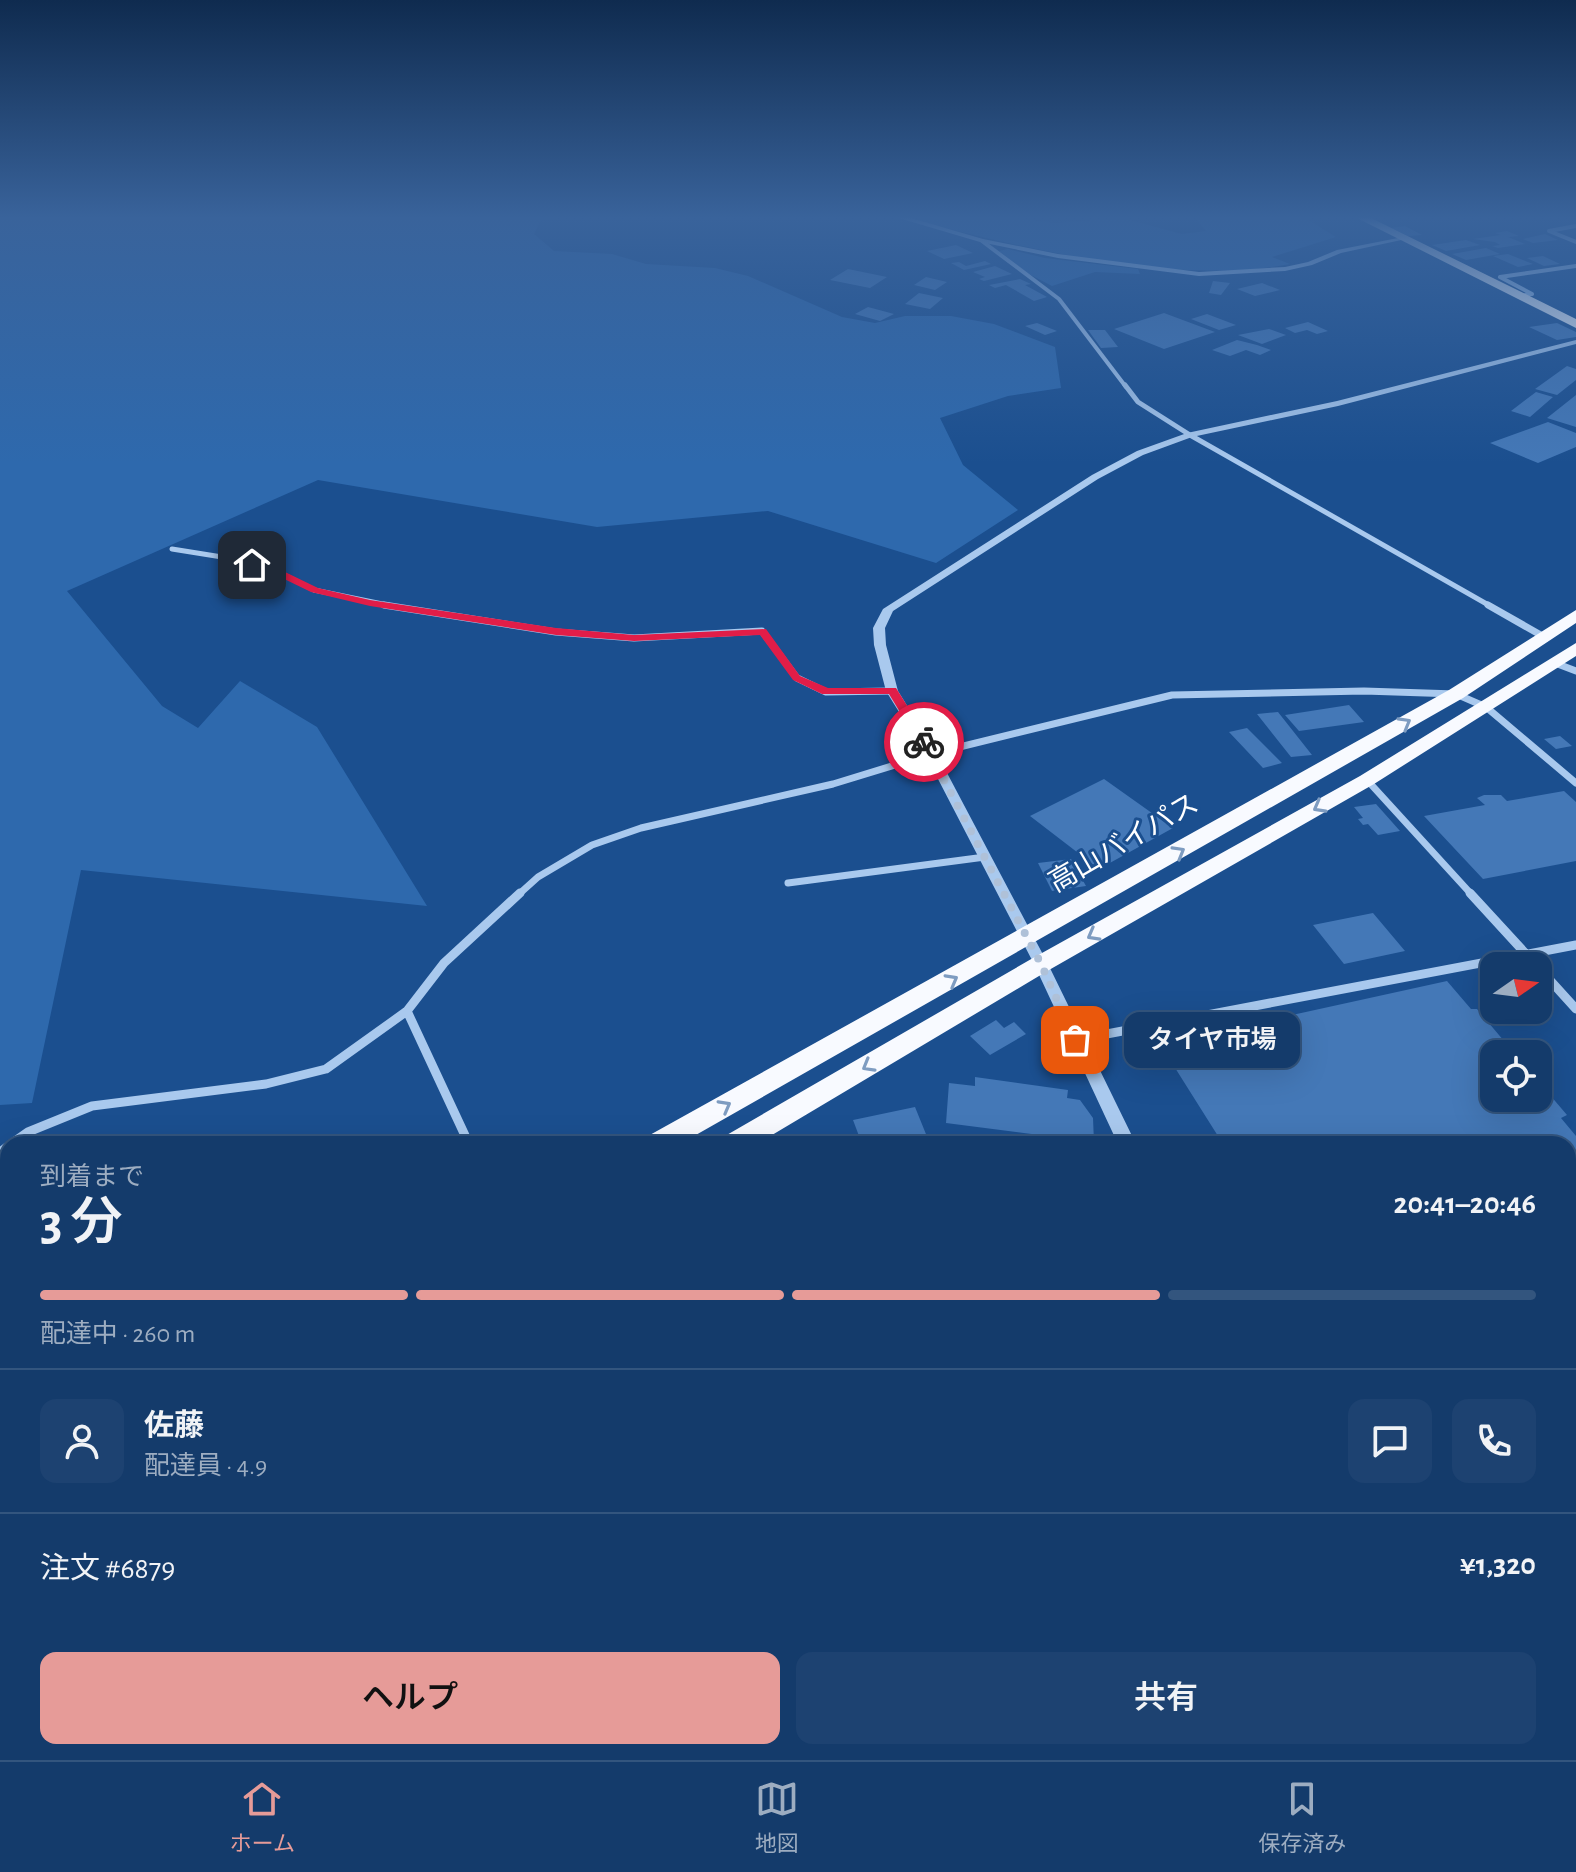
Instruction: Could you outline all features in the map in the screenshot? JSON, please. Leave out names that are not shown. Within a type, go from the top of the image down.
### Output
[{"type":"highway","points":[[1523,298],[1576,324]]},
{"type":"highway","name":"高山バイパス","points":[[671,1136],[1456,694],[1546,638],[1576,615]]},
{"type":"highway","points":[[748,1136],[1041,964],[1367,780],[1486,707],[1565,667],[1576,648]]},
{"type":"street","points":[[1058,298],[1138,402],[1190,435],[1546,638]]},
{"type":"street","points":[[1123,1136],[1041,964],[931,754],[892,691],[880,645],[879,628],[888,609],[1095,477],[1140,453],[1190,435],[1338,403],[1576,342]]},
{"type":"street","points":[[172,549],[222,557],[282,574],[314,590],[370,603],[556,632],[634,638],[762,631],[797,678],[826,692],[892,691]]},
{"type":"street","points":[[22,1136],[92,1106],[266,1084],[326,1069],[407,1011],[444,963],[538,877],[592,845],[641,828],[833,784],[931,754],[1172,695],[1364,691],[1456,694],[1486,707],[1576,783]]},
{"type":"street","points":[[1367,780],[1524,952]]},
{"type":"street","points":[[788,883],[985,857]]},
{"type":"street","points":[[1542,952],[1576,945]]},
{"type":"street","points":[[1075,1040],[1480,964]]},
{"type":"street","points":[[1552,982],[1576,1009]]},
{"type":"street","points":[[407,1011],[465,1136]]},
{"type":"shaded area","points":[[0,298],[799,298],[842,317],[875,323],[905,316],[951,316],[994,324],[1055,347],[1061,388],[1008,396],[940,418],[963,465],[1018,510],[936,563],[768,511],[597,527],[318,480],[67,591],[162,706],[198,728],[240,681],[317,727],[427,906],[81,870],[32,1103],[0,1105]]},
{"type":"building","points":[[912,298],[943,298],[930,309],[905,304]]},
{"type":"building","points":[[868,307],[894,314],[880,321],[855,314]]},
{"type":"building","points":[[1164,313],[1215,332],[1164,349],[1114,329]]},
{"type":"building","points":[[1207,314],[1236,325],[1219,330],[1191,319]]},
{"type":"building","points":[[1308,322],[1328,331],[1295,333],[1285,328]]},
{"type":"building","points":[[1037,323],[1057,331],[1045,335],[1025,326]]},
{"type":"building","points":[[1557,323],[1576,332],[1576,337],[1557,340],[1529,327]]},
{"type":"building","points":[[1269,329],[1286,335],[1262,344],[1238,335]]},
{"type":"building","points":[[1088,330],[1105,330],[1118,347],[1101,348]]},
{"type":"building","points":[[1237,340],[1271,350],[1260,355],[1246,350],[1230,356],[1212,350]]},
{"type":"building","points":[[1567,366],[1576,369],[1576,380],[1557,395],[1535,389]]},
{"type":"building","points":[[1536,392],[1553,397],[1530,417],[1511,411]]},
{"type":"building","points":[[1576,395],[1576,427],[1547,418]]},
{"type":"building","points":[[1548,422],[1576,433],[1576,447],[1538,463],[1490,443]]},
{"type":"building","points":[[1349,705],[1364,722],[1299,731],[1285,715]]},
{"type":"building","points":[[1278,712],[1312,755],[1291,757],[1257,714]]},
{"type":"building","points":[[1247,728],[1282,763],[1263,768],[1229,732]]},
{"type":"building","points":[[1560,736],[1572,746],[1556,749],[1544,739]]},
{"type":"building","points":[[1104,779],[1173,828],[1099,869],[1030,816]]},
{"type":"building","points":[[1564,791],[1576,802],[1576,861],[1483,879],[1424,816],[1485,805],[1477,798],[1484,795],[1501,795],[1507,801]]},
{"type":"building","points":[[1376,804],[1400,831],[1378,835],[1368,824],[1363,825],[1358,819],[1363,818],[1354,807]]},
{"type":"building","points":[[1071,859],[1086,886],[1052,891],[1038,863]]},
{"type":"building","points":[[1373,913],[1405,951],[1344,964],[1313,925]]},
{"type":"building","points":[[1447,981],[1471,1009],[1480,1013],[1480,1024],[1490,1024],[1503,1040],[1480,1040],[1480,1112],[1552,1112],[1552,1097],[1567,1115],[1561,1118],[1576,1136],[1218,1136],[1160,1044]]},
{"type":"building","points":[[996,1020],[1004,1028],[1014,1022],[1026,1034],[990,1055],[970,1036]]},
{"type":"building","points":[[975,1077],[1068,1090],[1067,1098],[1080,1100],[1093,1118],[1094,1136],[1047,1136],[946,1123],[949,1083],[975,1086]]},
{"type":"building","points":[[915,1107],[927,1136],[859,1136],[853,1120]]},
{"type":"way so far","points":[[924,742],[1041,964],[1075,1040]]},
{"type":"place","name":"タイヤ市場","points":[[1075,1040]]},
{"type":"route","points":[[252,565],[282,574],[314,590],[370,603],[556,632],[634,638],[762,631],[797,678],[826,692],[892,691],[924,742]]}]
